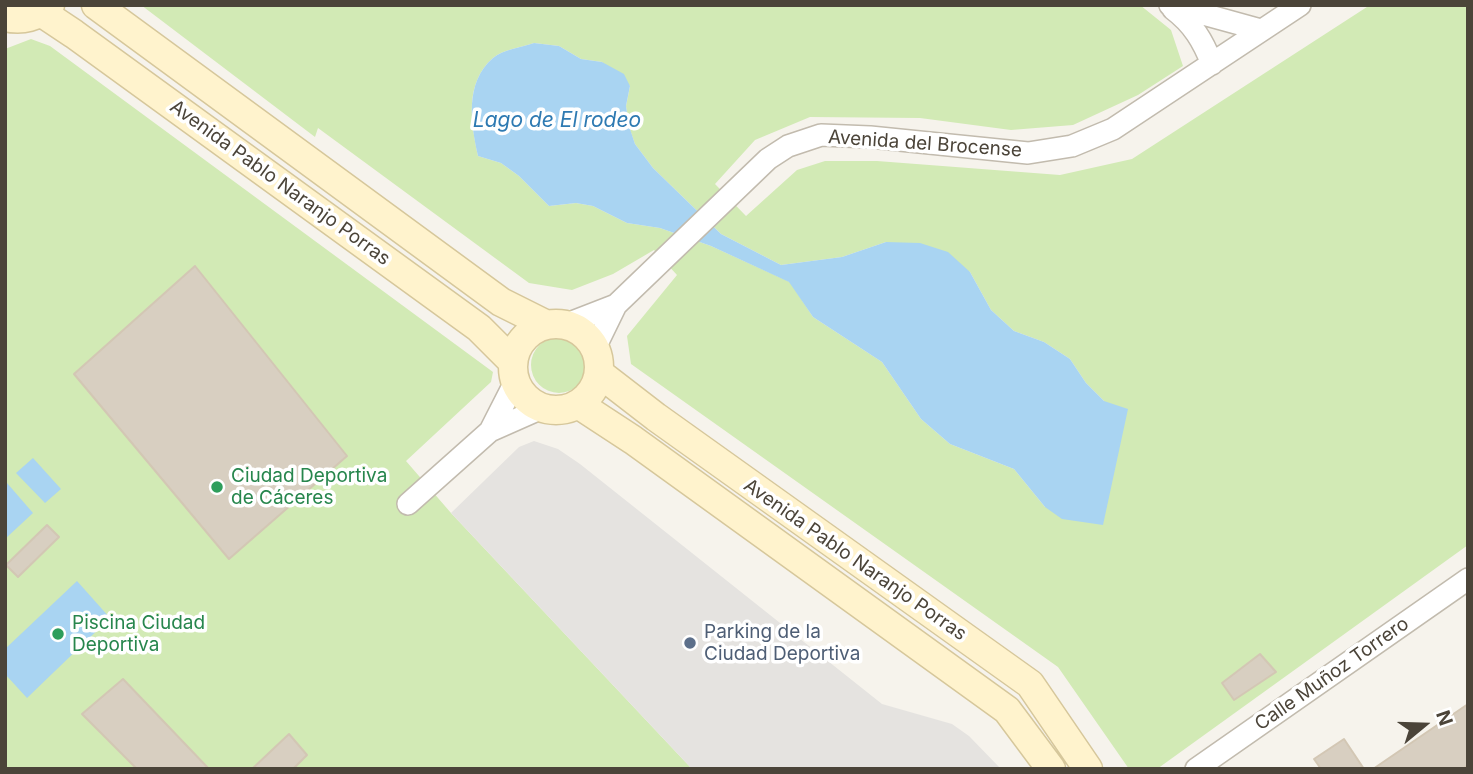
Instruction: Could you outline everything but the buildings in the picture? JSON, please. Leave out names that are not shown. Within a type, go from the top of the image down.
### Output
[{"type":"main road","name":"Avenida Pablo Naranjo Porras","points":[[96,5],[501,302],[556,324]]},
{"type":"main road","name":"Avenida Pablo Naranjo Porras","points":[[45,9],[74,34],[479,328],[514,372]]},
{"type":"main road","points":[[7,19],[26,18],[45,9]]},
{"type":"main road","points":[[556,324],[584,333],[597,361],[592,391],[578,404],[561,410],[542,408],[526,398],[514,372],[523,338],[556,324]]},
{"type":"main road","name":"Avenida Pablo Naranjo Porras","points":[[597,361],[656,417],[1030,684],[1088,769]]},
{"type":"main road","name":"Avenida Pablo Naranjo Porras","points":[[578,404],[633,440],[1007,710],[1051,769]]},
{"type":"street","points":[[1169,5],[1261,30]]},
{"type":"street","points":[[1169,5],[1186,19],[1199,35],[1212,64]]},
{"type":"street","name":"Avenida del Brocense","points":[[556,324],[616,305],[768,159],[788,146],[821,135],[870,137],[1028,153],[1072,146],[1113,129],[1300,5]]},
{"type":"street","name":"Avenida del Brocense","points":[[597,361],[616,305]]},
{"type":"street","points":[[489,431],[514,372]]},
{"type":"street","points":[[408,504],[489,431],[542,408]]},
{"type":"street","name":"Calle Muñoz Torrero","points":[[1196,769],[1468,579]]},
{"type":"green space","points":[[141,5],[1140,5],[1171,30],[1183,66],[1138,95],[1073,125],[1011,130],[920,118],[810,117],[755,140],[715,184],[746,216],[797,170],[825,161],[877,161],[1060,175],[1132,159],[1370,5],[1468,5],[1468,545],[1157,769],[1129,769],[1058,667],[631,364],[627,336],[677,275],[654,250],[613,274],[572,290],[529,283],[318,128],[315,137]],"holes":[[[534,43],[559,46],[581,59],[602,62],[630,86],[626,106],[635,144],[653,168],[721,234],[781,265],[842,257],[886,242],[970,272],[991,310],[1014,331],[1044,342],[1070,359],[1086,383],[1104,401],[1045,507],[1014,469],[950,444],[921,419],[882,362],[813,317],[790,282],[711,246],[660,228],[627,223],[593,206],[576,203],[549,206],[519,176],[501,163],[478,156],[472,104],[477,79],[484,68],[497,55],[512,49]]]},
{"type":"green space","name":"Ciudad Deportiva de Cáceres","points":[[31,39],[50,46],[493,372],[491,382],[406,461],[451,513],[692,769],[5,769],[5,49]]},
{"type":"green space","points":[[559,337],[570,339],[579,345],[585,354],[585,376],[579,385],[570,391],[559,393],[548,391],[539,385],[533,376],[531,365],[533,354],[539,345],[548,339]]},
{"type":"shaded area","name":"Parking de la Ciudad Deportiva","points":[[534,441],[558,449],[580,464],[882,704],[952,724],[969,736],[1001,769],[692,769],[451,513],[519,447]]},
{"type":"water","name":"Lago de El rodeo","points":[[534,43],[559,46],[581,59],[602,62],[624,74],[630,86],[626,106],[629,126],[635,144],[653,168],[721,234],[781,265],[842,257],[886,242],[920,243],[948,252],[970,272],[991,310],[1014,331],[1044,342],[1070,359],[1086,383],[1104,401],[1128,409],[1103,525],[1062,519],[1045,507],[1014,469],[950,444],[921,419],[882,362],[813,317],[789,282],[711,246],[660,228],[627,223],[593,206],[576,203],[549,206],[519,176],[501,163],[478,156],[472,118],[477,79],[497,55]]},
{"type":"water","points":[[33,458],[61,489],[45,503],[16,473]]},
{"type":"water","points":[[7,483],[33,513],[5,539],[5,485]]},
{"type":"water","name":"Piscina Ciudad Deportiva","points":[[77,581],[110,618],[27,698],[5,674],[5,649]]},
{"type":"place","name":"Ciudad Deportiva de Cáceres","points":[[217,487]]},
{"type":"place","name":"Piscina Ciudad Deportiva","points":[[58,634]]},
{"type":"place","name":"Parking de la Ciudad Deportiva","points":[[690,643]]}]
